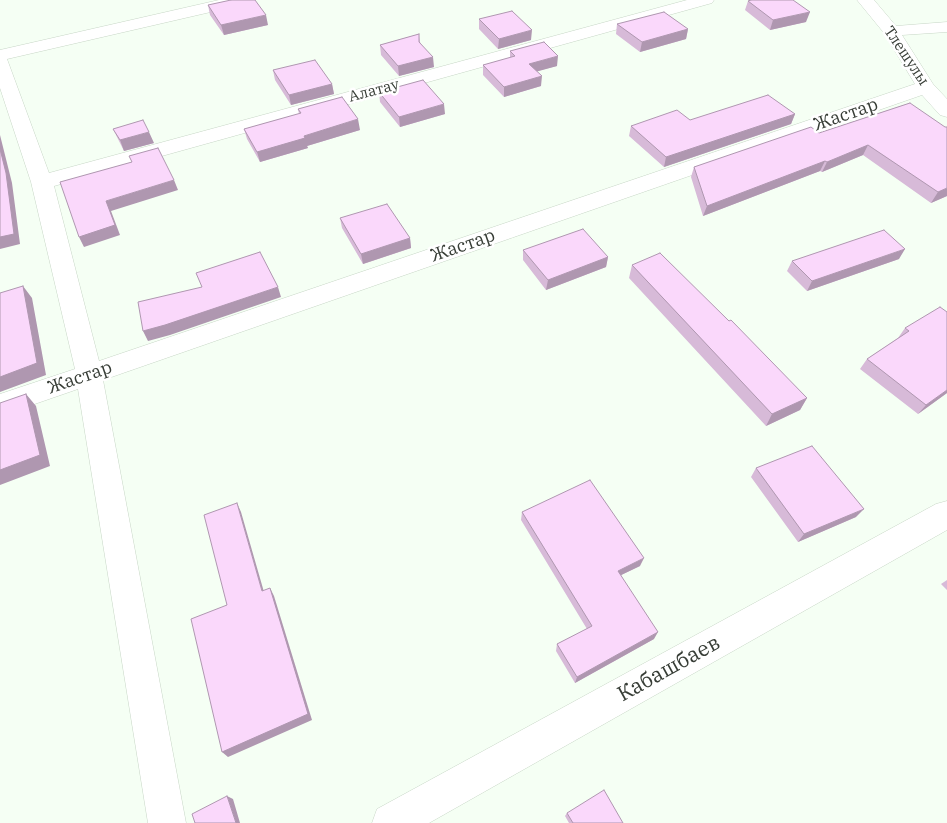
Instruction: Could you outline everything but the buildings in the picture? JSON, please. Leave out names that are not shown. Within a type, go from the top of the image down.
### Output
[{"type":"street","points":[[0,55],[241,0]]},
{"type":"street","name":"Алатау","points":[[42,182],[706,0]]},
{"type":"street","name":"Тлешулы","points":[[865,0],[891,31],[926,87],[947,111]]},
{"type":"street","points":[[891,31],[947,27]]},
{"type":"street","points":[[0,61],[42,182],[90,374],[167,823]]},
{"type":"street","name":"Жастар","points":[[0,405],[926,87]]},
{"type":"street","name":"Кабашбаев","points":[[391,823],[947,514]]}]
